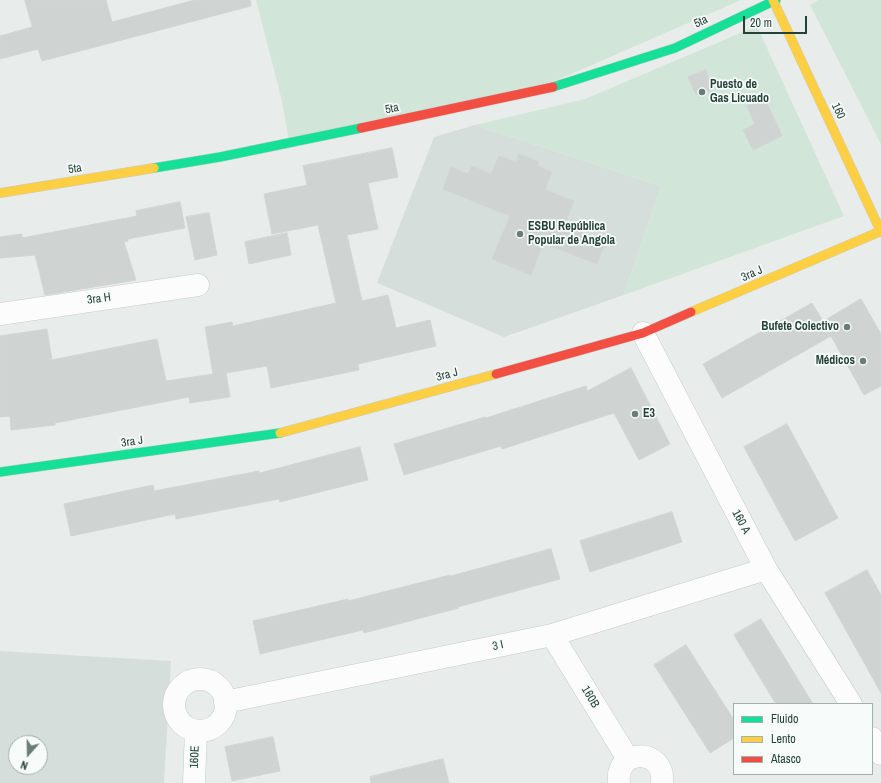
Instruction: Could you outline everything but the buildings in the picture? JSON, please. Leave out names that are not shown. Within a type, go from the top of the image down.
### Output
[{"type":"street","name":"5ta","points":[[0,193],[220,157],[547,89],[675,48],[774,0]]},
{"type":"street","name":"160","points":[[774,0],[881,232]]},
{"type":"street","name":"3ra J","points":[[0,472],[282,433],[642,333],[881,232]]},
{"type":"street","name":"3ra H","points":[[0,314],[198,285]]},
{"type":"street","name":"160 A","points":[[642,333],[766,569],[851,703]]},
{"type":"street","name":"3 I","points":[[225,702],[552,635],[766,569]]},
{"type":"street","name":"160B","points":[[552,635],[628,759]]},
{"type":"street","points":[[193,680],[210,682],[217,686],[223,694],[225,702],[225,711],[221,720],[214,727],[205,731],[196,731],[187,728],[181,723],[176,715],[174,707],[175,698],[179,690],[185,684],[193,680]]},
{"type":"street","name":"160E","points":[[194,783],[196,731]]},
{"type":"street","points":[[873,740],[881,754]]},
{"type":"street","points":[[619,783],[618,774],[622,765],[628,759],[637,756],[646,757],[654,761],[660,768],[662,783]]},
{"type":"shaded area","name":"ESBU República Popular de Angola","points":[[475,125],[661,186],[624,295],[504,337],[377,283],[434,137]]},
{"type":"shaded area","points":[[0,651],[171,661],[164,783],[0,783]]},
{"type":"green space","points":[[256,0],[741,0],[555,81],[290,145],[281,97]]},
{"type":"green space","points":[[818,0],[881,0],[881,144],[810,5]]},
{"type":"green space","points":[[757,26],[844,216],[624,295],[661,186],[475,125],[585,99]]},
{"type":"traffic: fast","points":[[553,87],[675,48],[776,0]]},
{"type":"traffic: fast","points":[[154,168],[220,157],[361,128]]},
{"type":"traffic: fast","points":[[0,472],[280,433]]},
{"type":"traffic: slow","points":[[773,0],[881,232]]},
{"type":"traffic: slow","points":[[0,193],[154,168]]},
{"type":"traffic: slow","points":[[691,312],[881,231]]},
{"type":"traffic: slow","points":[[280,433],[496,374]]},
{"type":"traffic: jam","points":[[361,128],[553,87]]},
{"type":"traffic: jam","points":[[496,374],[643,333],[691,312]]},
{"type":"place","name":"Puesto de Gas Licuado","points":[[702,92]]},
{"type":"place","name":"ESBU República Popular de Angola","points":[[520,234]]},
{"type":"place","name":"Bufete Colectivo","points":[[847,327]]},
{"type":"place","name":"Médicos","points":[[863,361]]},
{"type":"place","name":"E3","points":[[635,414]]}]
